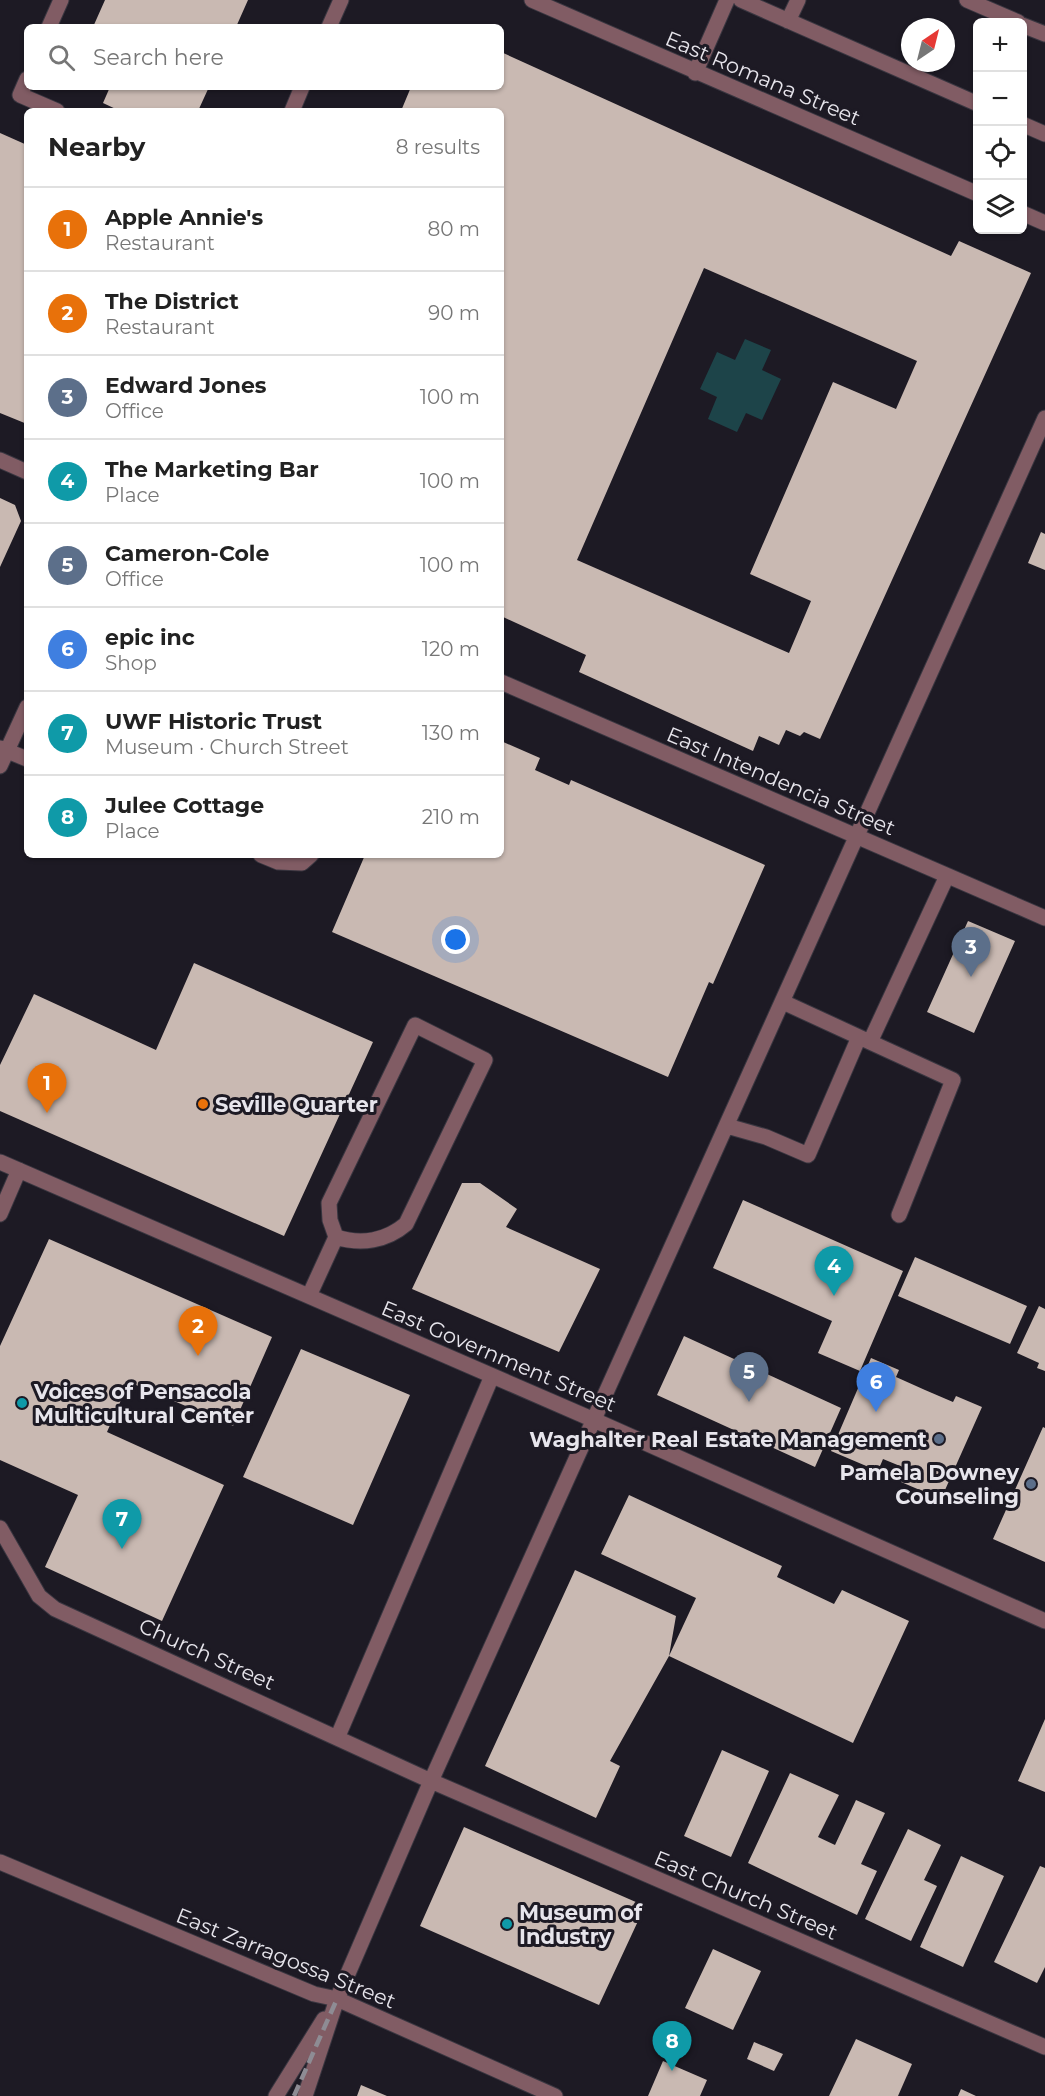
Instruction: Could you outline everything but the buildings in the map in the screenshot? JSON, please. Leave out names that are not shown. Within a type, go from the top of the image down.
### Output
[{"type":"street","points":[[50,24],[61,0]]},
{"type":"street","points":[[330,24],[341,0]]},
{"type":"street","name":"East Romana Street","points":[[532,0],[695,73],[973,192]]},
{"type":"street","points":[[695,73],[728,0]]},
{"type":"street","points":[[741,0],[973,102]]},
{"type":"street","points":[[788,21],[798,0]]},
{"type":"street","points":[[967,0],[1009,18]]},
{"type":"street","points":[[1027,27],[1045,34]]},
{"type":"street","points":[[24,86],[20,95],[50,108]]},
{"type":"street","points":[[293,108],[301,90]]},
{"type":"street","points":[[1027,126],[1045,134]]},
{"type":"street","points":[[1027,215],[1045,223]]},
{"type":"street","points":[[305,2096],[337,1999],[431,1781],[1045,418]]},
{"type":"street","points":[[0,460],[24,471]]},
{"type":"street","name":"East Intendencia Street","points":[[504,683],[1045,918]]},
{"type":"street","points":[[0,766],[3,750],[24,712]]},
{"type":"street","points":[[3,750],[24,758]]},
{"type":"street","points":[[268,858],[278,862],[302,863],[308,858]]},
{"type":"street","points":[[727,1126],[766,1137],[808,1155],[947,876]]},
{"type":"street","points":[[783,1002],[953,1080],[899,1215]]},
{"type":"street","points":[[309,1296],[336,1237],[330,1220],[329,1203],[415,1025],[485,1060],[406,1224],[396,1233],[374,1240],[351,1242],[336,1237]]},
{"type":"street","name":"East Government Street","points":[[0,1162],[594,1420],[1045,1621]]},
{"type":"street","points":[[0,1215],[19,1170]]},
{"type":"street","points":[[338,1736],[492,1376]]},
{"type":"street","name":"Church Street","points":[[0,1528],[39,1596],[55,1609],[338,1736],[431,1781]]},
{"type":"street","name":"East Church Street","points":[[431,1781],[1045,2047]]},
{"type":"street","name":"East Zarragossa Street","points":[[1,1865],[314,1994],[337,1999],[555,2096]]},
{"type":"street","points":[[276,2096],[337,1999]]},
{"type":"shaded area","points":[[745,339],[771,350],[762,370],[781,379],[762,420],[746,413],[737,432],[708,419],[717,397],[700,389],[717,352],[735,360]]},
{"type":"railway","points":[[294,2096],[337,1999]]},
{"type":"place","name":"Edward Jones","points":[[971,977]]},
{"type":"place","name":"Seville Quarter","points":[[203,1104]]},
{"type":"place","name":"Apple Annie's","points":[[47,1113]]},
{"type":"place","name":"The Marketing Bar","points":[[834,1296]]},
{"type":"place","name":"The District","points":[[198,1356]]},
{"type":"place","name":"Cameron-Cole","points":[[749,1402]]},
{"type":"place","name":"Voices of Pensacola Multicultural Center","points":[[22,1403]]},
{"type":"place","name":"epic inc","points":[[876,1412]]},
{"type":"place","name":"Waghalter Real Estate Management","points":[[939,1439]]},
{"type":"place","name":"Pamela Downey Counseling","points":[[1031,1484]]},
{"type":"place","name":"UWF Historic Trust","points":[[122,1549]]},
{"type":"place","name":"Museum of Industry","points":[[507,1924]]},
{"type":"place","name":"Julee Cottage","points":[[672,2071]]}]
